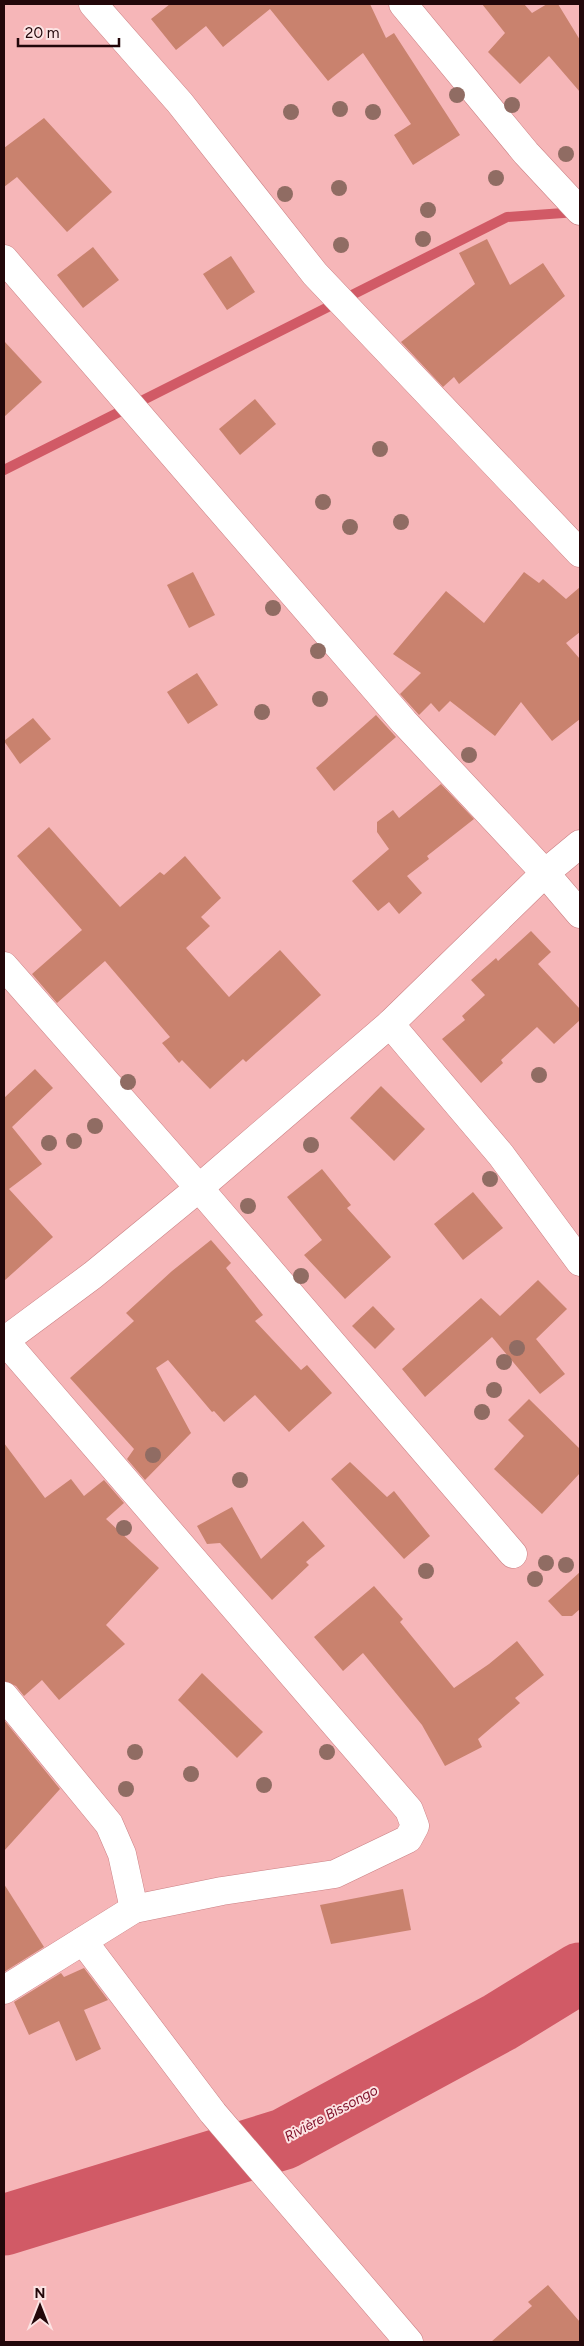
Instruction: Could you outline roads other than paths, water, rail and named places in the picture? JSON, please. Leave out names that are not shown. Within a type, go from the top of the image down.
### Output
[{"type":"street","points":[[93,4],[180,103],[315,274],[580,553]]},
{"type":"street","points":[[403,4],[526,153],[580,211]]},
{"type":"street","points":[[4,259],[404,722],[545,873],[580,914]]},
{"type":"street","points":[[4,1990],[134,1909],[222,1891],[335,1874],[408,1840],[415,1826],[409,1810],[4,1340],[93,1275],[199,1188],[390,1024],[545,873],[580,844]]},
{"type":"street","points":[[4,966],[199,1188],[513,1554]]},
{"type":"street","points":[[390,1024],[501,1155],[580,1262]]},
{"type":"street","points":[[4,1696],[109,1824],[122,1854],[134,1909]]},
{"type":"street","points":[[83,1941],[213,2114],[408,2342]]},
{"type":"waterway","points":[[4,470],[507,217],[577,212]]},
{"type":"waterway","name":"Rivière Bissongo","points":[[4,2225],[284,2139],[500,2022],[580,1973]]}]
